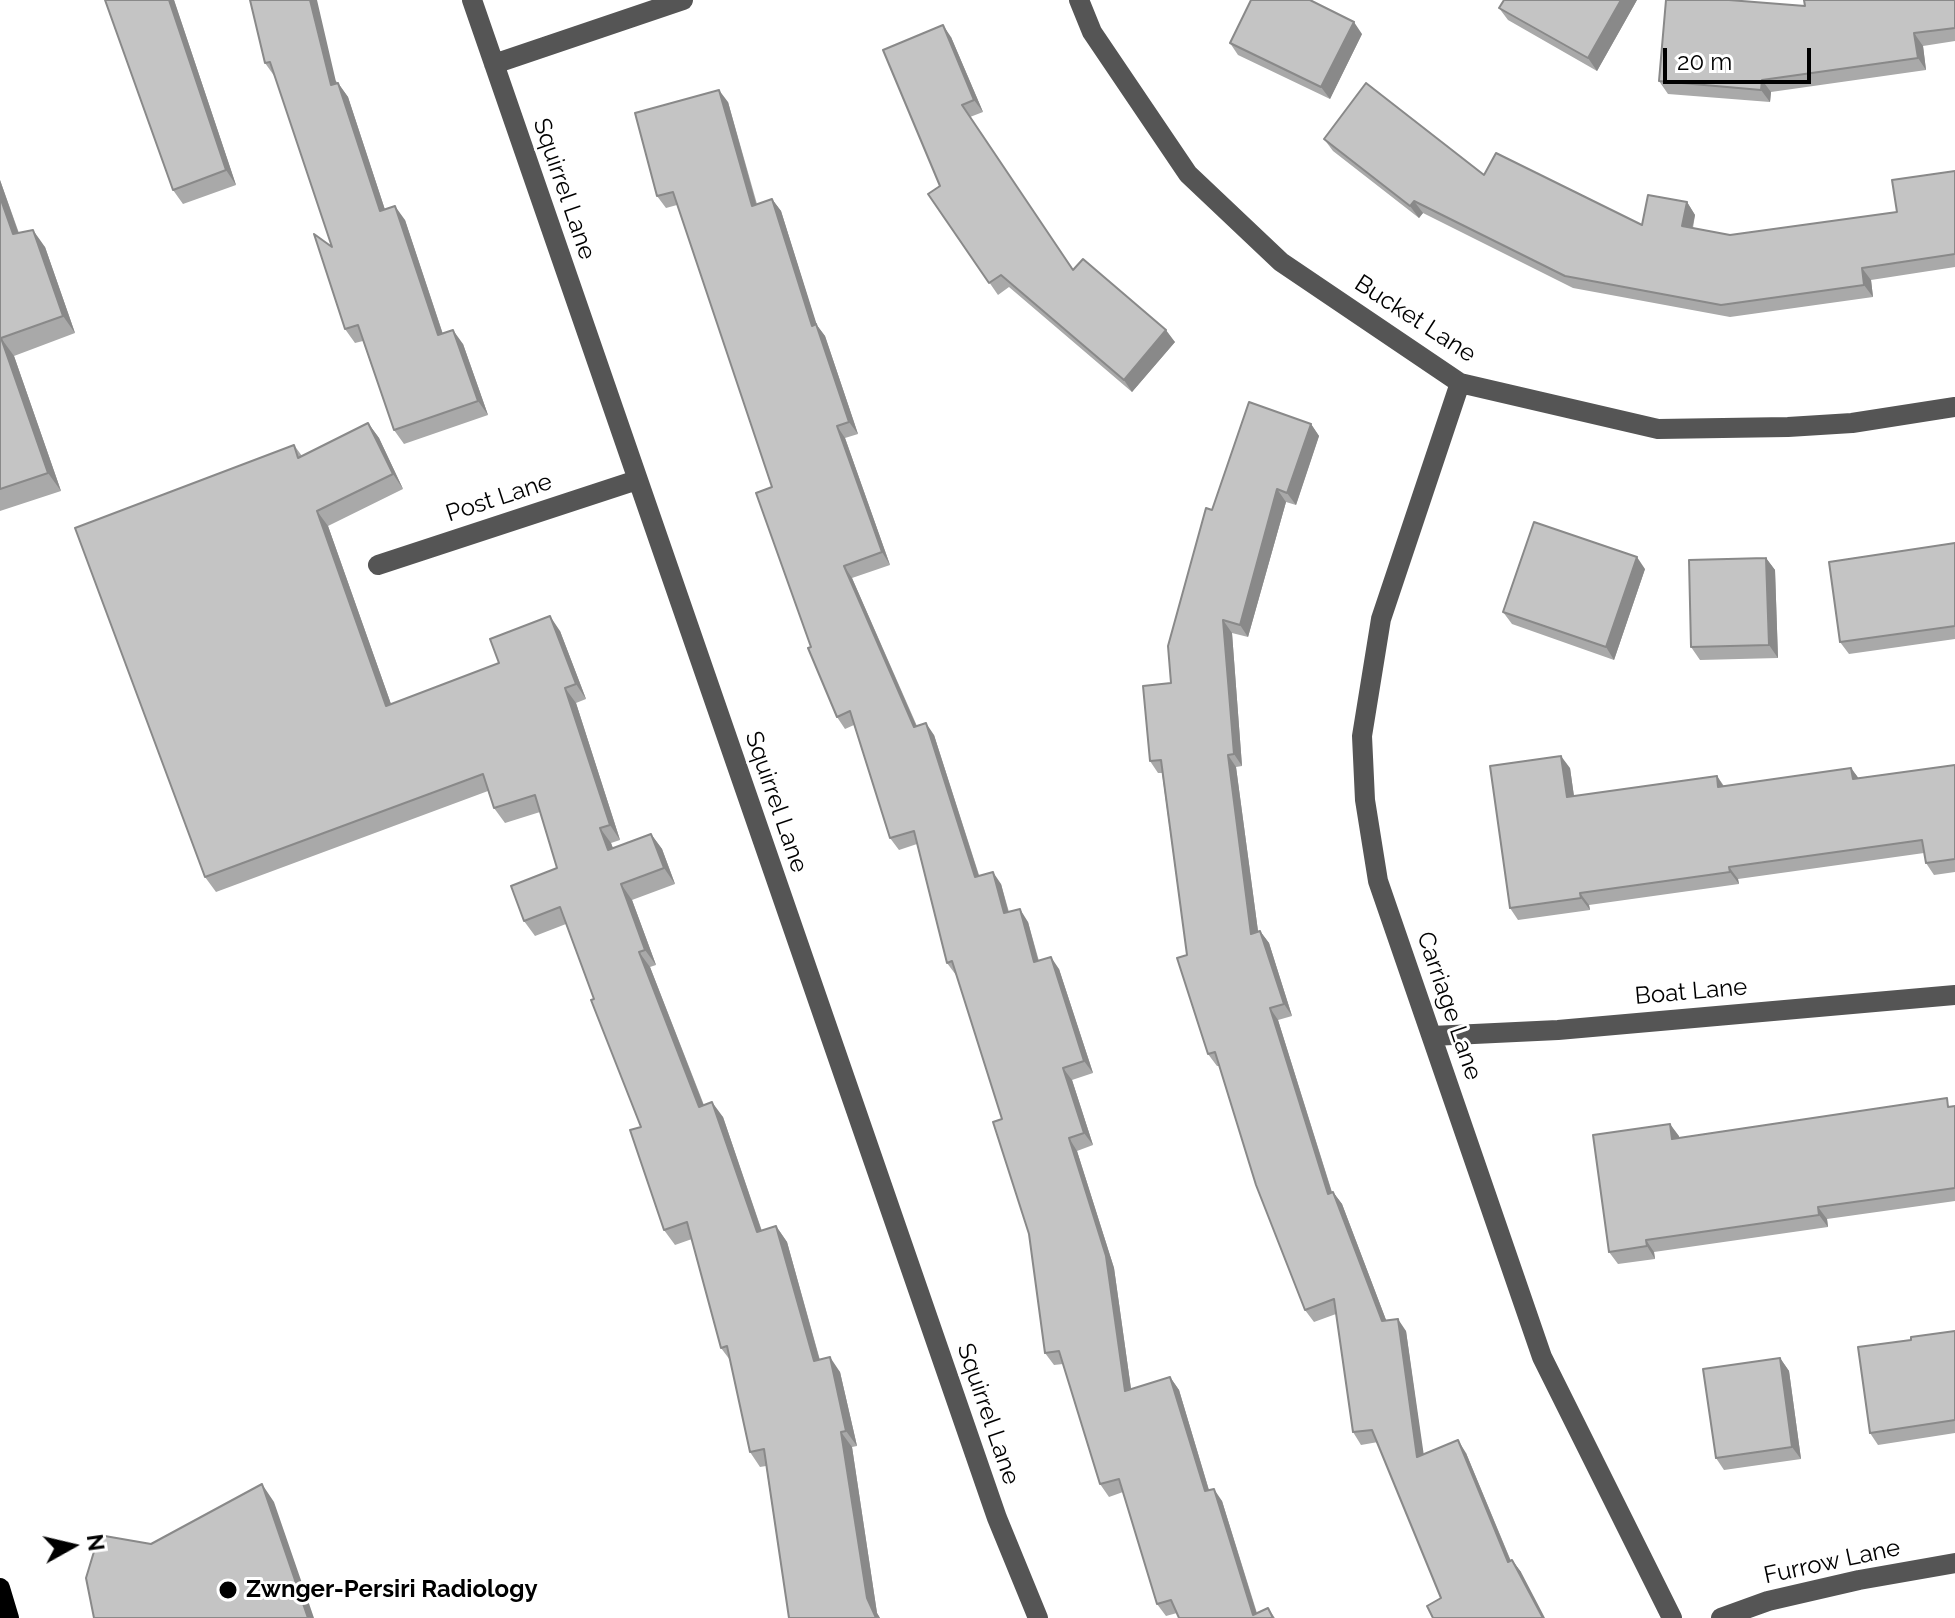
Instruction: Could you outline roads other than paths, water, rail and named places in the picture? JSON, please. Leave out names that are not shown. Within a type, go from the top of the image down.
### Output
[{"type":"main road","points":[[0,1588],[9,1618]]},
{"type":"street","name":"Squirrel Lane","points":[[472,0],[997,1518],[1038,1618]]},
{"type":"street","points":[[494,64],[683,0]]},
{"type":"street","name":"Bucket Lane","points":[[1079,0],[1092,32],[1188,174],[1281,262],[1460,383],[1658,429],[1852,423],[1955,407]]},
{"type":"street","name":"Carriage Lane","points":[[1460,383],[1381,619],[1362,736],[1365,800],[1378,881],[1542,1357],[1672,1618]]},
{"type":"street","name":"Post Lane","points":[[378,565],[637,480]]},
{"type":"street","name":"Boat Lane","points":[[1432,1036],[1558,1030],[1955,995]]},
{"type":"street","name":"Furrow Lane","points":[[1721,1618],[1768,1601],[1859,1580],[1955,1563]]},
{"type":"place","name":"Zwnger-Persiri Radiology","points":[[228,1590]]}]
